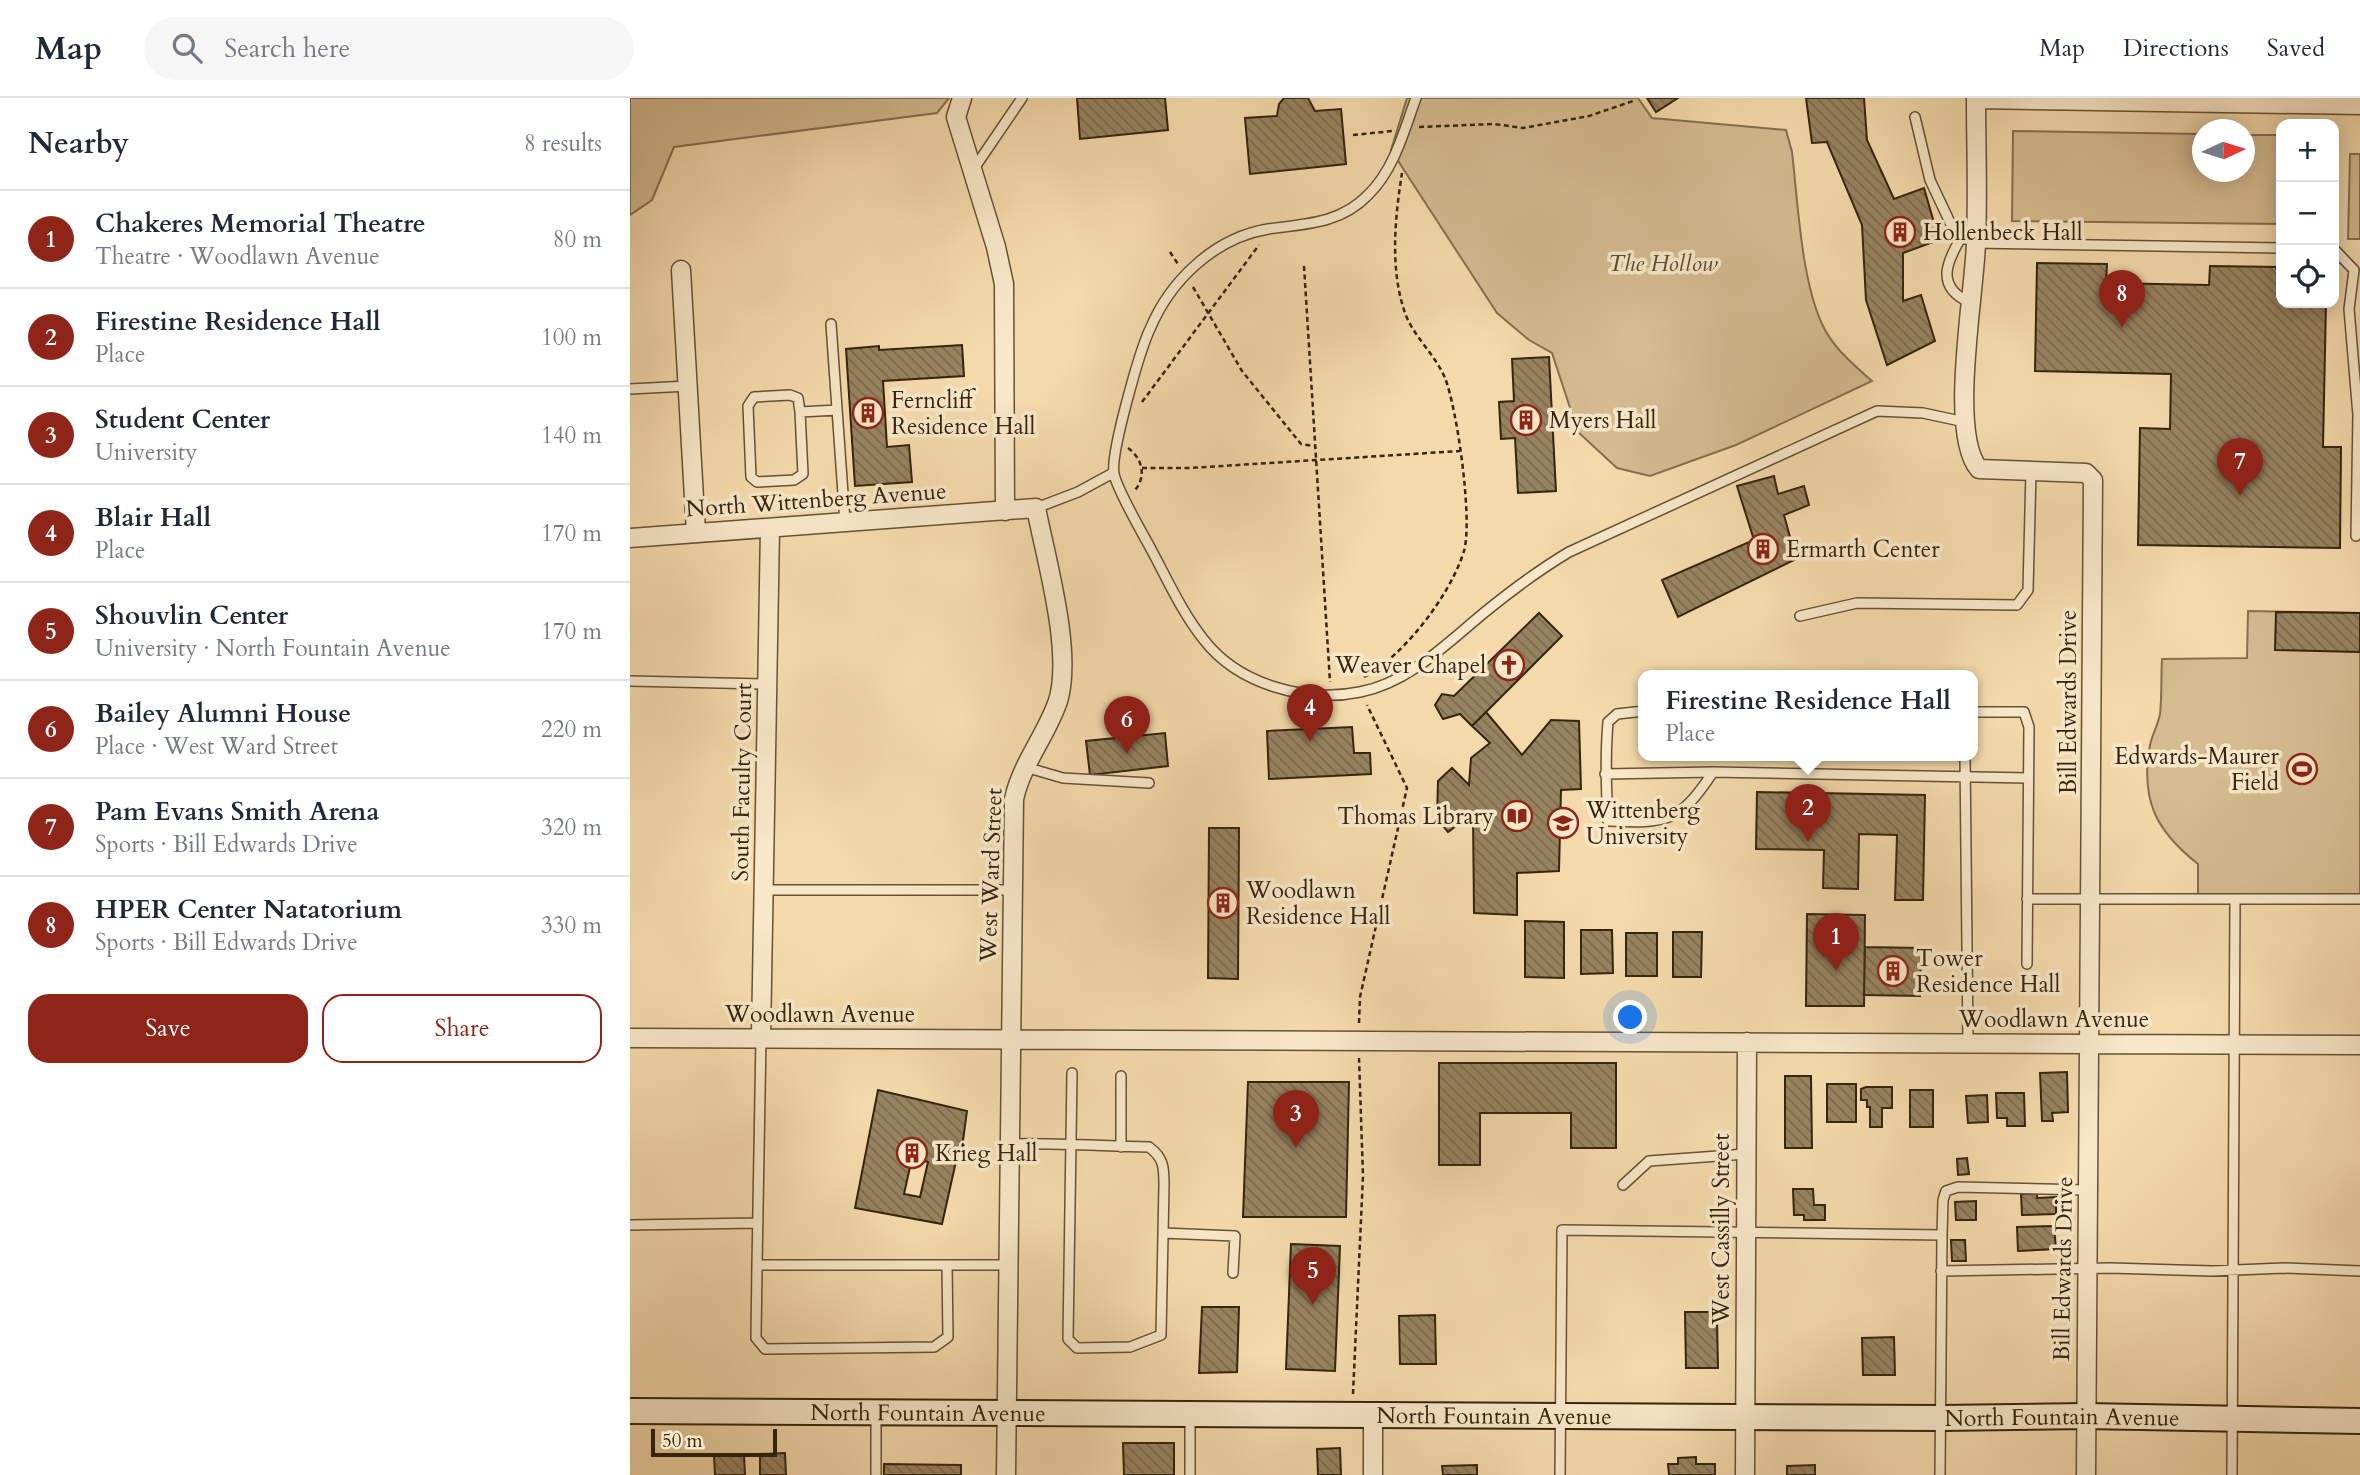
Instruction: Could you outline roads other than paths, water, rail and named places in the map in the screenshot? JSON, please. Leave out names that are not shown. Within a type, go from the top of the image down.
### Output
[{"type":"street","points":[[962,98],[956,117],[996,247],[1004,284],[1005,511],[1036,509]]},
{"type":"street","points":[[1976,99],[2354,103]]},
{"type":"street","name":"Bill Edwards Drive","points":[[1976,99],[1969,240],[1971,303],[1965,422],[1967,445],[1979,469],[2086,473],[2093,480],[2086,1475]]},
{"type":"street","points":[[681,270],[696,533]]},
{"type":"street","name":"West Ward Street","points":[[1006,1475],[1014,799],[1025,767],[1050,722],[1062,677],[1055,604],[1036,509]]},
{"type":"street","name":"North Wittenberg Avenue","points":[[630,538],[1005,511]]},
{"type":"street","name":"South Faculty Court","points":[[761,1037],[770,528]]},
{"type":"street","name":"Woodlawn Avenue","points":[[630,1038],[2360,1045]]},
{"type":"street","name":"West Cassilly Street","points":[[1745,1475],[1747,1042]]},
{"type":"street","name":"North Fountain Avenue","points":[[630,1411],[1941,1418],[2086,1416],[2360,1421]]},
{"type":"street","points":[[1373,1415],[1373,1475]]},
{"type":"lane","points":[[972,172],[1022,98]]},
{"type":"lane","points":[[1416,98],[1384,176],[1356,206],[1315,224],[1272,229],[1244,236],[1222,246],[1185,274],[1164,301],[1150,329],[1125,413],[1113,473],[1126,500],[1186,613],[1218,656],[1261,682],[1282,689],[1331,695],[1361,692],[1408,673],[1535,572],[1569,552],[1877,411],[1923,413],[1965,422]]},
{"type":"lane","points":[[1915,117],[1930,180],[1955,233],[1969,240],[2276,248]]},
{"type":"lane","points":[[1969,240],[1948,261],[1946,274],[1957,292],[1971,303]]},
{"type":"lane","points":[[2339,254],[2354,270],[2349,309],[2358,415],[2356,536]]},
{"type":"lane","points":[[831,324],[845,523]]},
{"type":"lane","points":[[630,389],[688,386]]},
{"type":"lane","points":[[790,395],[798,398],[800,412],[803,474],[794,480],[757,482],[751,477],[748,406],[754,397],[790,395]]},
{"type":"lane","points":[[800,412],[837,410]]},
{"type":"lane","points":[[1800,616],[1857,604],[2017,605],[2028,590],[2031,472]]},
{"type":"lane","points":[[1036,509],[1113,473]]},
{"type":"lane","points":[[630,681],[768,684]]},
{"type":"lane","points":[[1638,712],[1617,714],[1608,722],[1605,774],[1608,821],[1659,822],[1692,803],[1713,772]]},
{"type":"lane","points":[[1978,712],[2024,712],[2029,727],[2027,964]]},
{"type":"lane","points":[[1965,761],[1968,1043]]},
{"type":"lane","points":[[1025,767],[1063,778],[1149,783]]},
{"type":"lane","points":[[1605,774],[1713,772],[2028,778]]},
{"type":"lane","points":[[765,890],[1012,890]]},
{"type":"lane","points":[[2027,899],[2360,899]]},
{"type":"lane","points":[[2232,1475],[2235,899]]},
{"type":"lane","points":[[761,1037],[756,1338],[765,1349],[934,1347],[948,1337],[947,1265]]},
{"type":"lane","points":[[1009,1144],[1070,1145],[1121,1147],[1149,1147],[1158,1154],[1163,1164],[1161,1335],[1130,1347],[1077,1348],[1068,1339],[1070,1145],[1072,1073]]},
{"type":"lane","points":[[1121,1076],[1121,1147]]},
{"type":"lane","points":[[1623,1185],[1649,1161],[1746,1154]]},
{"type":"lane","points":[[1940,1475],[1941,1270],[1943,1200],[1946,1191],[1953,1188],[2089,1190]]},
{"type":"lane","points":[[630,1226],[758,1223]]},
{"type":"lane","points":[[1560,1475],[1562,1230],[1942,1235]]},
{"type":"lane","points":[[1163,1233],[1235,1236],[1233,1273]]},
{"type":"lane","points":[[758,1265],[1008,1265]]},
{"type":"lane","points":[[1941,1270],[2360,1270]]},
{"type":"lane","points":[[876,1412],[876,1475]]},
{"type":"lane","points":[[1190,1475],[1191,1415]]},
{"type":"place","name":"Hollenbeck Hall","points":[[1900,232]]},
{"type":"place","name":"HPER Center Natatorium","points":[[2122,328]]},
{"type":"place","name":"Ferncliff Residence Hall","points":[[868,413]]},
{"type":"place","name":"Myers Hall","points":[[1526,420]]},
{"type":"place","name":"Pam Evans Smith Arena","points":[[2240,496]]},
{"type":"place","name":"Ermarth Center","points":[[1763,549]]},
{"type":"place","name":"Weaver Chapel","points":[[1509,665]]},
{"type":"place","name":"Blair Hall","points":[[1310,742]]},
{"type":"place","name":"Bailey Alumni House","points":[[1127,754]]},
{"type":"place","name":"Edwards-Maurer Field","points":[[2302,769]]},
{"type":"place","name":"Thomas Library","points":[[1517,816]]},
{"type":"place","name":"Wittenberg University","points":[[1563,823]]},
{"type":"place","name":"Firestine Residence Hall","points":[[1808,842]]},
{"type":"place","name":"Woodlawn Residence Hall","points":[[1223,903]]},
{"type":"place","name":"Chakeres Memorial Theatre","points":[[1836,971]]},
{"type":"place","name":"Tower Residence Hall","points":[[1893,971]]},
{"type":"place","name":"Student Center","points":[[1296,1148]]},
{"type":"place","name":"Krieg Hall","points":[[912,1153]]},
{"type":"place","name":"Shouvlin Center","points":[[1313,1305]]},
{"type":"park label","name":"The Hollow","points":[[1663,263]]}]
